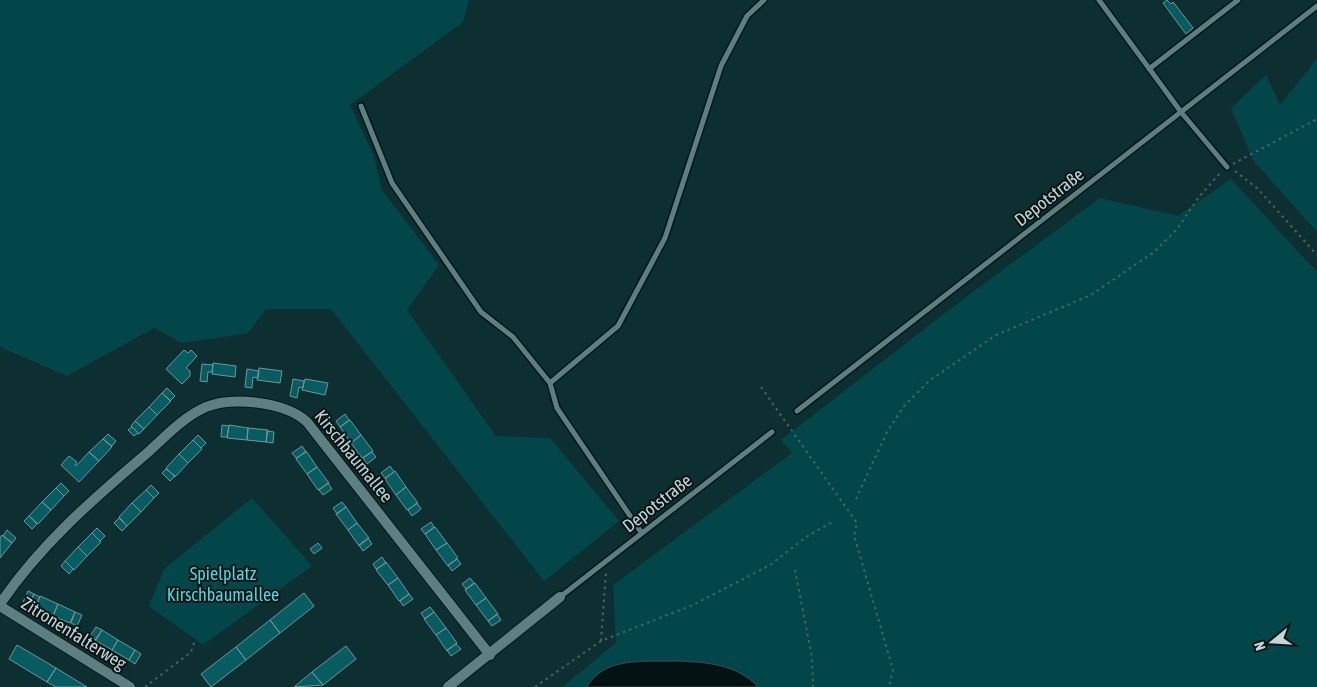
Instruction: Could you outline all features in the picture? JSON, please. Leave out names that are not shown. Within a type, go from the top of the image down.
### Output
[{"type":"street","name":"Kirschbaumallee","points":[[0,605],[44,547],[66,523],[188,417],[215,404],[242,402],[286,408],[300,415],[307,422],[490,655]]},
{"type":"street","points":[[448,687],[560,597]]},
{"type":"street","name":"Zitronenfalterweg","points":[[0,605],[130,687]]},
{"type":"lane","points":[[550,383],[618,326],[666,238],[721,66],[747,16],[764,0]]},
{"type":"lane","points":[[1100,0],[1181,112],[1227,167]]},
{"type":"lane","points":[[1149,69],[1238,0]]},
{"type":"lane","name":"Depotstraße","points":[[797,411],[1317,6]]},
{"type":"lane","points":[[361,106],[392,183],[481,312],[512,337],[550,383],[557,408],[641,532]]},
{"type":"lane","name":"Depotstraße","points":[[560,597],[641,532],[772,432]]},
{"type":"path","points":[[856,499],[887,432],[904,406],[929,381],[996,336],[1022,322],[1090,295],[1154,252],[1177,229],[1199,197],[1227,167],[1317,119]]},
{"type":"path","points":[[1227,167],[1241,174],[1258,189],[1317,254]]},
{"type":"path","points":[[761,387],[857,523],[854,535],[893,670],[889,687]]},
{"type":"path","points":[[535,687],[601,641],[718,593],[770,565],[806,537],[834,521]]},
{"type":"path","points":[[601,641],[607,559]]},
{"type":"path","points":[[794,570],[812,657],[813,687]]},
{"type":"path","points":[[145,687],[191,652],[195,640]]},
{"type":"green space","points":[[0,0],[469,0],[463,22],[350,105],[373,154],[382,190],[439,265],[407,310],[496,436],[550,438],[619,521],[544,581],[331,309],[266,309],[248,333],[182,343],[154,328],[67,376],[0,347]]},
{"type":"green space","points":[[1317,59],[1317,232],[1253,160],[1231,108],[1266,75],[1280,105]]},
{"type":"green space","points":[[1231,179],[1317,272],[1317,687],[758,687],[703,662],[642,662],[591,680],[587,687],[562,687],[616,643],[613,585],[792,453],[781,440],[949,310],[1100,198],[1178,216]]},
{"type":"green space","name":"Spielplatz Kirschbaumallee","points":[[252,498],[312,566],[203,645],[149,606],[164,569]]},
{"type":"shaded area","points":[[639,661],[699,662],[731,669],[750,679],[758,687],[587,687],[594,677],[615,665]]},
{"type":"building","points":[[1167,0],[1171,4],[1173,2],[1193,28],[1186,34],[1163,3]]},
{"type":"building","points":[[184,350],[188,353],[191,350],[197,356],[186,368],[190,371],[190,376],[182,384],[166,369]]},
{"type":"building","points":[[213,363],[236,366],[235,377],[212,374]]},
{"type":"building","points":[[202,364],[213,365],[212,372],[208,372],[207,382],[200,381]]},
{"type":"building","points":[[259,368],[282,371],[280,383],[257,380]]},
{"type":"building","points":[[247,369],[259,371],[258,378],[253,377],[252,388],[245,387]]},
{"type":"building","points":[[293,379],[304,381],[303,388],[299,387],[297,398],[290,396]]},
{"type":"building","points":[[305,379],[328,383],[325,395],[302,390]]},
{"type":"building","points":[[167,388],[175,396],[170,401],[162,393]]},
{"type":"building","points":[[162,393],[171,401],[157,415],[149,407]]},
{"type":"building","points":[[149,407],[157,415],[144,429],[135,421]]},
{"type":"building","points":[[345,414],[349,420],[340,427],[336,421]]},
{"type":"building","points":[[350,420],[361,435],[351,443],[340,427]]},
{"type":"building","points":[[135,421],[144,429],[139,434],[131,426]]},
{"type":"building","points":[[222,425],[229,426],[227,437],[221,437]]},
{"type":"building","points":[[229,425],[248,428],[247,440],[227,438]]},
{"type":"building","points":[[132,427],[138,433],[134,436],[128,430]]},
{"type":"building","points":[[248,428],[268,430],[266,442],[247,440]]},
{"type":"building","points":[[267,431],[274,432],[273,443],[266,442]]},
{"type":"building","points":[[108,434],[116,441],[112,446],[103,439]]},
{"type":"building","points":[[198,435],[206,443],[201,448],[193,440]]},
{"type":"building","points":[[361,435],[373,451],[362,458],[351,443]]},
{"type":"building","points":[[103,439],[112,447],[99,461],[89,452]]},
{"type":"building","points":[[193,440],[202,449],[188,463],[179,454]]},
{"type":"building","points":[[302,446],[306,452],[296,458],[292,453]]},
{"type":"building","points":[[306,451],[317,467],[307,474],[296,459]]},
{"type":"building","points":[[89,452],[99,461],[79,482],[61,465],[69,456],[77,462],[76,466]]},
{"type":"building","points":[[372,452],[376,457],[367,464],[363,458]]},
{"type":"building","points":[[179,454],[188,463],[175,477],[166,468]]},
{"type":"building","points":[[390,466],[394,472],[385,478],[381,473]]},
{"type":"building","points":[[317,467],[329,483],[318,490],[307,474]]},
{"type":"building","points":[[166,469],[175,476],[170,481],[162,473]]},
{"type":"building","points":[[395,471],[406,487],[396,495],[385,479]]},
{"type":"building","points":[[61,483],[69,491],[64,496],[56,488]]},
{"type":"building","points":[[328,483],[332,489],[323,495],[319,490]]},
{"type":"building","points":[[151,485],[159,493],[154,498],[146,490]]},
{"type":"building","points":[[406,487],[418,503],[407,510],[396,495]]},
{"type":"building","points":[[56,488],[64,496],[51,510],[42,502]]},
{"type":"building","points":[[146,490],[154,498],[141,512],[132,503]]},
{"type":"building","points":[[42,502],[51,510],[38,524],[29,516]]},
{"type":"building","points":[[342,502],[346,507],[337,514],[333,508]]},
{"type":"building","points":[[132,503],[141,512],[127,526],[119,517]]},
{"type":"building","points":[[417,503],[421,509],[412,516],[408,510]]},
{"type":"building","points":[[346,507],[357,523],[348,530],[336,514]]},
{"type":"building","points":[[29,516],[37,524],[32,529],[24,521]]},
{"type":"building","points":[[119,518],[127,526],[122,531],[114,523]]},
{"type":"building","points":[[431,522],[434,527],[425,534],[421,529]]},
{"type":"building","points":[[357,523],[369,538],[359,546],[348,530]]},
{"type":"building","points":[[435,527],[447,543],[436,550],[425,534]]},
{"type":"building","points":[[97,528],[105,536],[100,541],[92,533]]},
{"type":"building","points":[[7,530],[16,538],[12,543],[3,536]]},
{"type":"building","points":[[92,533],[101,542],[87,556],[78,547]]},
{"type":"building","points":[[2,535],[12,543],[0,558],[0,538]]},
{"type":"building","points":[[368,538],[372,544],[363,551],[359,545]]},
{"type":"building","points":[[318,543],[322,548],[314,554],[310,549]]},
{"type":"building","points":[[447,543],[458,558],[448,566],[436,550]]},
{"type":"building","points":[[78,547],[87,556],[74,570],[65,561]]},
{"type":"building","points":[[382,557],[386,563],[376,569],[373,564]]},
{"type":"building","points":[[457,559],[461,564],[452,571],[448,565]]},
{"type":"building","points":[[65,561],[73,569],[69,574],[61,566]]},
{"type":"building","points":[[386,562],[398,578],[388,585],[376,570]]},
{"type":"building","points":[[398,578],[409,594],[399,601],[388,585]]},
{"type":"building","points":[[470,578],[474,583],[466,589],[462,584]]},
{"type":"building","points":[[475,583],[486,598],[476,605],[465,590]]},
{"type":"building","points":[[28,591],[34,594],[29,605],[23,602]]},
{"type":"building","points":[[304,593],[314,606],[280,633],[270,620]]},
{"type":"building","points":[[34,594],[40,597],[35,607],[29,605]]},
{"type":"building","points":[[409,594],[413,599],[403,606],[400,601]]},
{"type":"building","points":[[40,596],[58,604],[53,616],[35,608]]},
{"type":"building","points":[[486,598],[498,614],[488,621],[476,605]]},
{"type":"building","points":[[58,604],[75,612],[70,623],[53,616]]},
{"type":"building","points":[[430,607],[434,612],[425,619],[421,613]]},
{"type":"building","points":[[75,612],[82,615],[77,626],[71,623]]},
{"type":"building","points":[[434,612],[446,628],[436,635],[424,619]]},
{"type":"building","points":[[497,614],[501,620],[492,626],[488,621]]},
{"type":"building","points":[[270,620],[280,633],[246,660],[236,647]]},
{"type":"building","points":[[96,627],[102,630],[96,640],[90,636]]},
{"type":"building","points":[[446,628],[457,643],[447,651],[436,635]]},
{"type":"building","points":[[102,630],[118,640],[112,650],[95,640]]},
{"type":"building","points":[[118,640],[135,650],[129,660],[112,650]]},
{"type":"building","points":[[456,644],[461,649],[451,656],[447,650]]},
{"type":"building","points":[[17,645],[56,668],[47,682],[9,659]]},
{"type":"building","points":[[346,646],[356,659],[323,685],[312,672]]},
{"type":"building","points":[[236,647],[246,660],[211,687],[201,674]]},
{"type":"building","points":[[135,650],[141,654],[135,664],[129,660]]},
{"type":"building","points":[[56,668],[87,687],[56,687],[47,682]]},
{"type":"building","points":[[312,672],[323,685],[294,687]]}]
